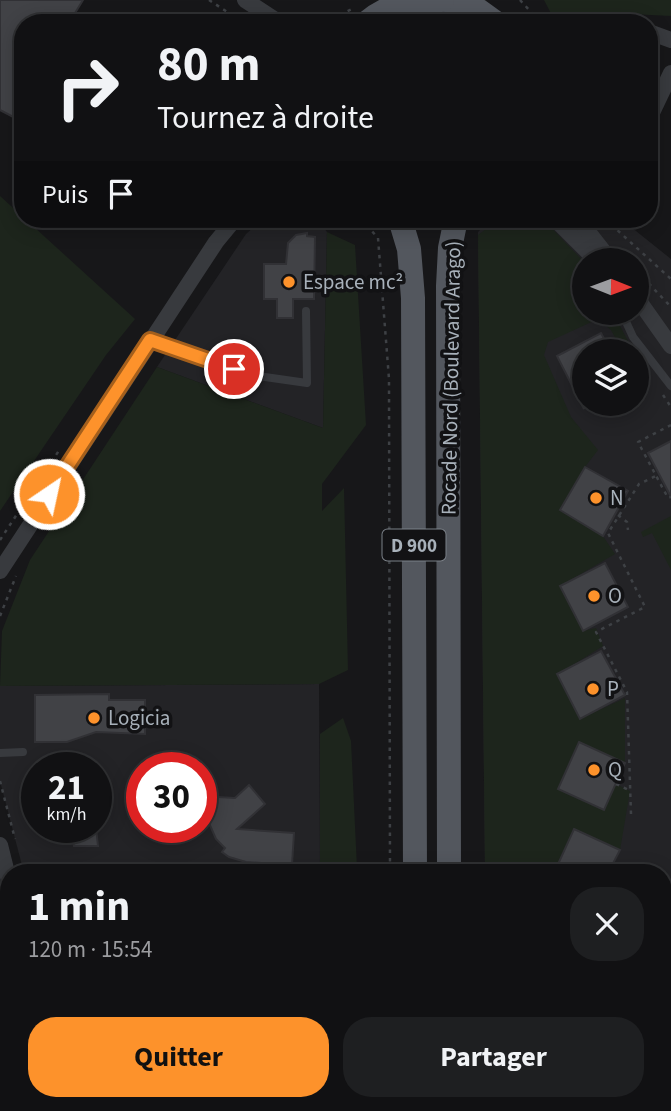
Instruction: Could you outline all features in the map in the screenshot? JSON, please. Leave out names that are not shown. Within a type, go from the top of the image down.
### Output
[{"type":"main road","points":[[374,10],[414,0],[445,0],[482,11]]},
{"type":"main road","name":"D 900","points":[[403,228],[409,249],[413,298],[415,864]]},
{"type":"main road","name":"Rocade Nord (Boulevard Arago)","points":[[449,864],[448,285],[454,228]]},
{"type":"street","points":[[245,0],[266,14]]},
{"type":"street","points":[[658,100],[671,73]]},
{"type":"street","points":[[0,571],[150,340],[228,228]]},
{"type":"street","points":[[564,228],[584,248]]},
{"type":"street","points":[[585,228],[601,248]]},
{"type":"street","points":[[649,315],[671,347]]},
{"type":"street","points":[[649,322],[671,347]]},
{"type":"street","points":[[0,845],[5,864]]},
{"type":"lane","points":[[150,340],[258,376],[307,383],[306,311]]},
{"type":"lane","points":[[628,326],[633,337],[671,386]]},
{"type":"lane","points":[[0,753],[21,752]]},
{"type":"path","points":[[209,0],[230,14]]},
{"type":"path","points":[[520,0],[533,14]]},
{"type":"path","points":[[350,14],[374,10]]},
{"type":"path","points":[[369,228],[378,239],[389,379],[390,864]]},
{"type":"path","points":[[615,228],[671,279]]},
{"type":"path","points":[[649,284],[671,307]]},
{"type":"path","points":[[671,425],[638,442],[668,498],[671,497]]},
{"type":"path","points":[[631,814],[627,692],[596,632],[645,607],[608,533],[639,484],[656,476]]},
{"type":"path","points":[[618,515],[627,522],[628,530]]},
{"type":"path","points":[[0,781],[17,847]]},
{"type":"path","points":[[616,785],[630,791]]},
{"type":"shaded area","points":[[544,0],[671,0],[671,16],[589,12],[551,14]]},
{"type":"shaded area","points":[[430,9],[461,14],[405,14]]},
{"type":"shaded area","points":[[0,196],[14,209],[14,228],[35,228],[135,319],[106,355],[0,511]]},
{"type":"shaded area","points":[[253,228],[324,228],[327,232],[323,428],[157,367],[246,234]]},
{"type":"shaded area","points":[[482,228],[632,228],[671,259],[671,864],[485,864],[478,232]]},
{"type":"shaded area","points":[[487,228],[552,228],[572,249],[572,326],[583,326],[548,342],[544,355],[571,417],[598,450],[560,510],[603,536],[615,554],[560,586],[583,631],[596,628],[603,646],[557,675],[580,719],[625,698],[625,763],[579,742],[558,788],[604,810],[616,784],[630,791],[620,850],[574,829],[558,864],[485,864],[478,235]]},
{"type":"shaded area","points":[[327,232],[355,245],[366,425],[322,484],[322,511],[344,488],[348,670],[319,684],[0,686],[2,631],[30,560],[157,367],[323,428]]},
{"type":"shaded area","points":[[606,326],[620,326],[627,339],[616,339]]},
{"type":"shaded area","points":[[671,516],[671,570],[652,533],[643,537],[641,532]]},
{"type":"shaded area","points":[[319,684],[320,864],[22,864],[0,781],[0,686]]},
{"type":"shaded area","points":[[343,718],[351,741],[357,864],[320,864],[320,734]]},
{"type":"building","points":[[0,0],[83,0],[74,14],[14,14],[14,117],[0,110]]},
{"type":"building","name":"Espace mc²","points":[[307,233],[307,236],[315,237],[314,299],[293,299],[293,318],[277,318],[277,299],[264,299],[264,264],[286,264],[288,243],[296,235]]},
{"type":"building","points":[[601,333],[604,339],[590,339]]},
{"type":"building","points":[[572,348],[572,385],[557,356]]},
{"type":"building","points":[[671,441],[671,497],[648,453]]},
{"type":"building","name":"N","points":[[585,467],[628,491],[603,536],[560,510]]},
{"type":"building","name":"O","points":[[605,563],[628,607],[583,631],[560,586]]},
{"type":"building","name":"P","points":[[601,651],[625,695],[580,719],[557,674]]},
{"type":"building","name":"Logicia","points":[[109,694],[109,700],[145,700],[145,734],[96,732],[67,742],[35,742],[35,695]]},
{"type":"building","name":"Q","points":[[579,742],[625,763],[604,810],[558,789]]},
{"type":"building","points":[[249,785],[265,804],[237,829],[294,833],[292,864],[246,862],[222,852],[225,848],[217,840],[217,797],[235,798]]},
{"type":"building","points":[[574,829],[620,850],[613,864],[558,864]]},
{"type":"building","points":[[73,843],[98,843],[98,846],[74,846]]},
{"type":"place","name":"Espace mc²","points":[[289,282]]},
{"type":"place","name":"N","points":[[596,498]]},
{"type":"place","name":"O","points":[[594,596]]},
{"type":"place","name":"P","points":[[593,689]]},
{"type":"place","name":"Logicia","points":[[94,718]]},
{"type":"place","name":"Q","points":[[594,770]]},
{"type":"route","points":[[49,494],[150,340],[234,369]]}]
